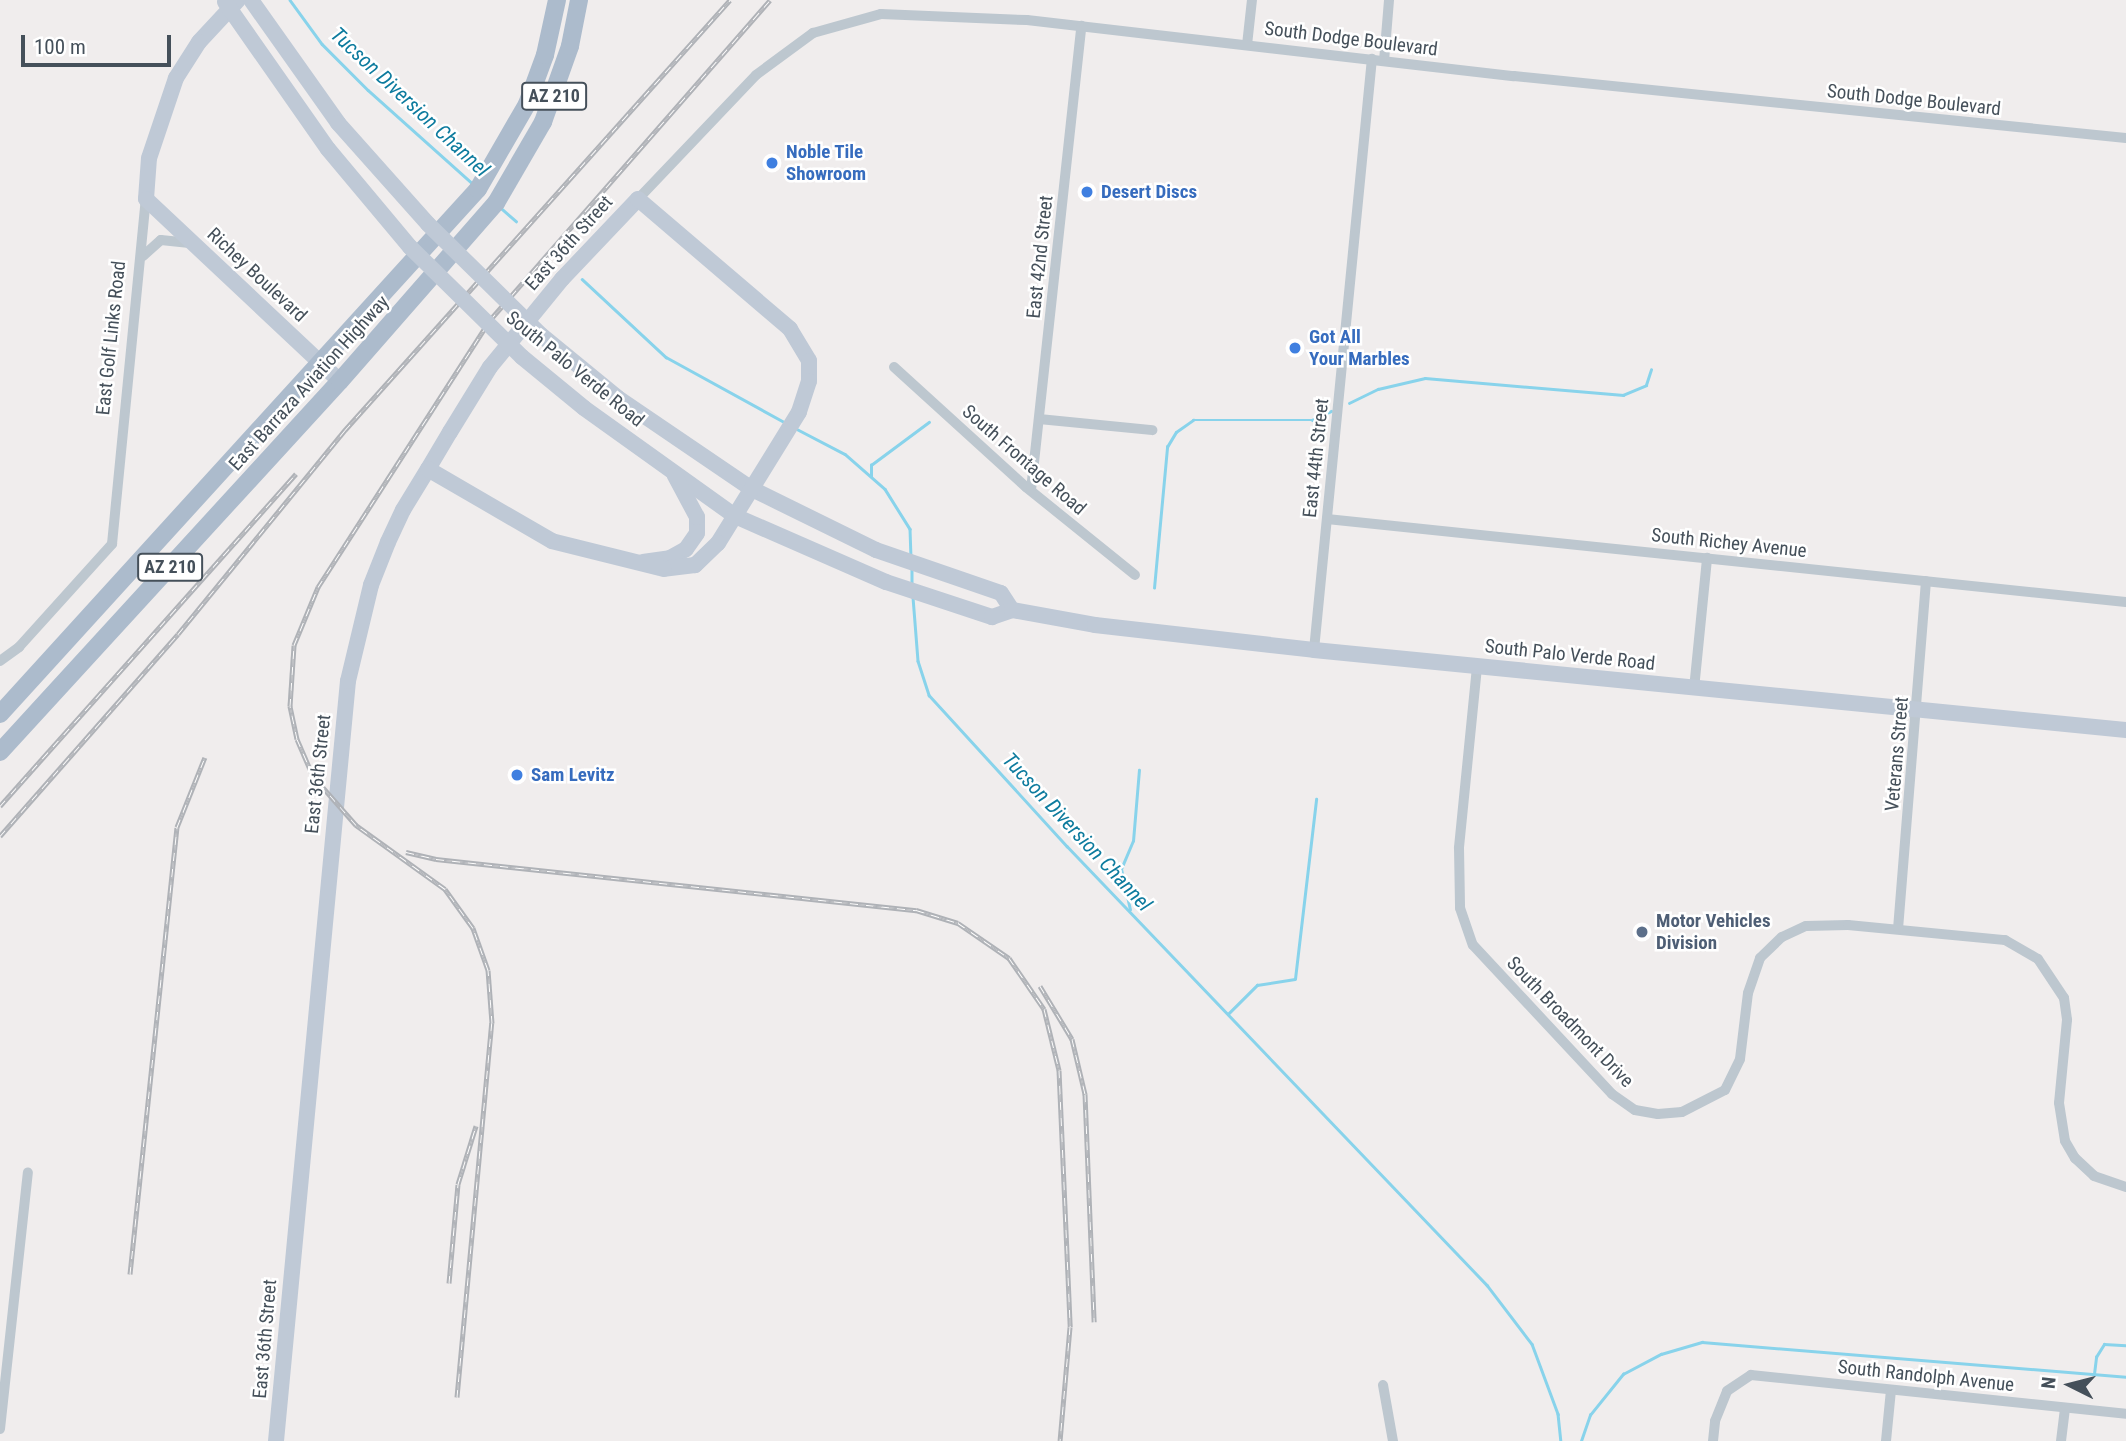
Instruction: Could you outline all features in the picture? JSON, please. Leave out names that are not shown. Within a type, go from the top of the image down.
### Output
[{"type":"main road","name":"South Palo Verde Road","points":[[251,0],[338,123],[428,224],[541,335],[618,398],[752,489],[876,550],[1001,593],[1012,610]]},
{"type":"main road","name":"East Barraza Aviation Highway","points":[[0,714],[323,365],[464,207],[491,171],[536,83],[557,0]]},
{"type":"main road","points":[[520,165],[556,74],[571,0]]},
{"type":"main road","name":"East Barraza Aviation Highway","points":[[0,752],[340,382],[481,221],[509,184],[552,99],[579,0]]},
{"type":"main road","name":"South Palo Verde Road","points":[[230,3],[321,139],[410,247],[522,357],[674,473],[736,516],[886,583],[992,617],[1012,610],[1095,625],[1314,650],[1695,690],[2126,730]]},
{"type":"main road","name":"East Golf Links Road","points":[[145,199],[149,158],[176,78],[199,42],[230,3]]},
{"type":"main road","name":"Richey Boulevard","points":[[145,199],[340,382]]},
{"type":"main road","points":[[428,469],[543,538],[637,563],[664,569],[695,565],[719,543],[799,412],[809,381],[809,361],[803,345],[790,329],[638,199]]},
{"type":"main road","name":"East 36th Street","points":[[276,1441],[348,681],[371,585],[388,542],[428,469],[490,367],[562,279],[638,199]]},
{"type":"main road","points":[[637,563],[670,558],[686,549],[697,533],[697,517],[674,473]]},
{"type":"street","points":[[1247,45],[1252,0]]},
{"type":"street","name":"East 44th Street","points":[[1314,650],[1378,60],[1389,0]]},
{"type":"street","name":"South Dodge Boulevard","points":[[638,199],[756,75],[813,33],[881,14],[981,16],[1082,26],[1378,60],[2126,138]]},
{"type":"street","name":"East 42nd Street","points":[[1031,491],[1082,26]]},
{"type":"street","name":"East Golf Links Road","points":[[0,661],[19,647],[112,544],[145,199]]},
{"type":"street","points":[[139,262],[148,247],[161,240],[192,243]]},
{"type":"street","name":"South Frontage Road","points":[[894,367],[1031,491],[1135,575]]},
{"type":"street","points":[[1039,419],[1152,430]]},
{"type":"street","name":"South Richey Avenue","points":[[1327,519],[2126,602]]},
{"type":"street","points":[[1695,690],[1707,558]]},
{"type":"street","name":"Veterans Street","points":[[1898,929],[1919,711],[1926,581]]},
{"type":"street","name":"South Broadmont Drive","points":[[1477,667],[1459,848],[1460,908],[1473,945],[1612,1094],[1635,1110],[1682,1112],[1725,1090],[1740,1059],[1748,993],[1760,958],[1782,937],[1806,926],[1898,929],[2005,940],[2024,948],[2047,968],[2067,1009],[2059,1103],[2065,1141],[2075,1158],[2094,1176],[2126,1187]]},
{"type":"street","points":[[0,1429],[28,1173]]},
{"type":"street","name":"South Randolph Avenue","points":[[1713,1441],[1715,1421],[1727,1391],[1751,1375],[2126,1414]]},
{"type":"street","points":[[1383,1385],[1393,1441]]},
{"type":"street","points":[[1886,1441],[1891,1391]]},
{"type":"street","points":[[2062,1441],[2064,1408]]},
{"type":"waterway","name":"Tucson Diversion Channel","points":[[290,0],[322,44],[368,90],[472,183]]},
{"type":"waterway","name":"Tucson Diversion Channel","points":[[501,208],[516,221]]},
{"type":"waterway","points":[[554,254],[560,259]]},
{"type":"waterway","name":"Tucson Diversion Channel","points":[[582,279],[666,357],[786,423]]},
{"type":"waterway","points":[[1349,403],[1378,389],[1425,378],[1623,395],[1646,385],[1651,370]]},
{"type":"waterway","points":[[1154,588],[1167,447],[1176,432],[1193,420],[1312,420],[1331,411]]},
{"type":"waterway","points":[[871,476],[871,465],[929,422]]},
{"type":"waterway","name":"Tucson Diversion Channel","points":[[795,428],[845,454],[885,489],[910,529],[911,555]]},
{"type":"waterway","name":"Tucson Diversion Channel","points":[[912,569],[912,583]]},
{"type":"waterway","name":"Tucson Diversion Channel","points":[[913,597],[918,661],[929,695],[1067,846],[1487,1285],[1532,1344],[1558,1414],[1561,1441]]},
{"type":"waterway","points":[[1130,910],[1121,869],[1133,841],[1139,770]]},
{"type":"waterway","points":[[1228,1014],[1257,985],[1295,979],[1316,799]]},
{"type":"waterway","points":[[1581,1441],[1590,1415],[1623,1374],[1661,1354],[1702,1342],[2126,1377]]},
{"type":"waterway","points":[[2094,1374],[2096,1357],[2104,1344],[2126,1345]]},
{"type":"railway","points":[[0,836],[178,634],[345,430],[730,0]]},
{"type":"railway","points":[[457,1397],[492,1023],[488,970],[473,928],[445,889],[356,825],[313,776],[297,739],[290,706],[294,645],[318,587],[490,320],[770,0]]},
{"type":"railway","points":[[0,806],[296,474]]},
{"type":"railway","points":[[130,1274],[177,827],[205,757]]},
{"type":"railway","points":[[406,852],[436,859],[916,910],[958,923],[1009,958],[1044,1009],[1059,1070],[1070,1327],[1060,1441]]},
{"type":"railway","points":[[1040,986],[1072,1039],[1085,1094],[1094,1322]]},
{"type":"railway","points":[[449,1283],[458,1184],[476,1126]]},
{"type":"place","name":"Noble Tile Showroom","points":[[772,163]]},
{"type":"place","name":"Desert Discs","points":[[1087,192]]},
{"type":"place","name":"Got All Your Marbles","points":[[1295,348]]},
{"type":"place","name":"Sam Levitz","points":[[517,775]]},
{"type":"place","name":"Motor Vehicles Division","points":[[1642,932]]}]
